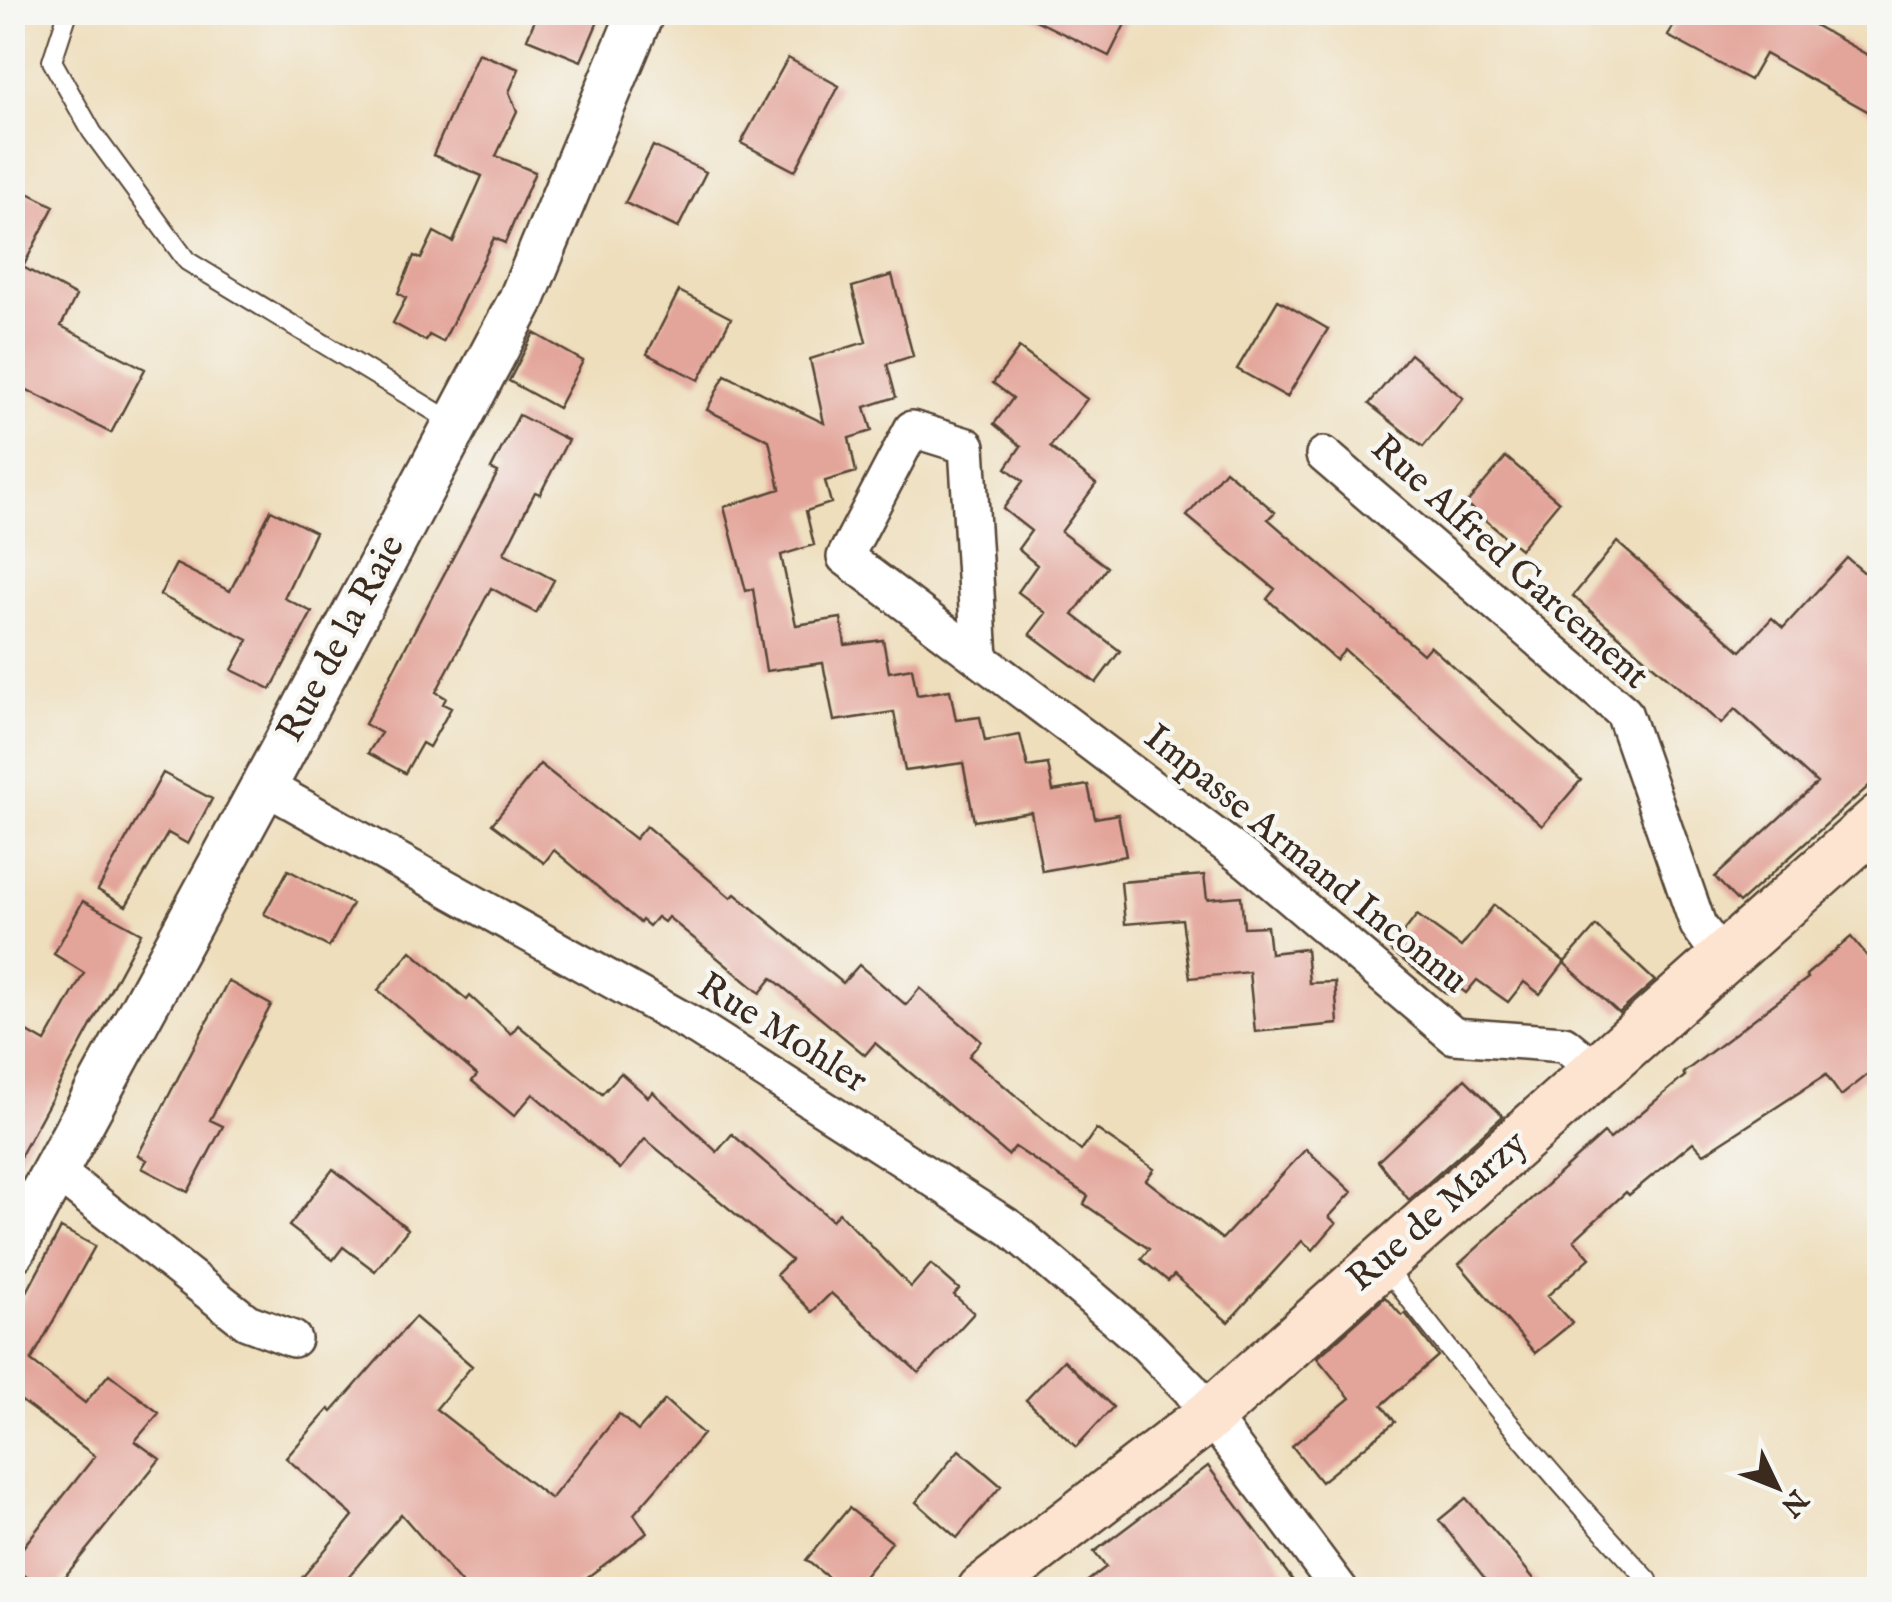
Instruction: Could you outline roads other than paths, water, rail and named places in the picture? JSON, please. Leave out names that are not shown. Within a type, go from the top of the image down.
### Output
[{"type":"main road","name":"Rue de Marzy","points":[[983,1590],[1210,1415],[1880,820]]},
{"type":"street","name":"Rue de la Raie","points":[[12,1250],[521,301],[641,12]]},
{"type":"street","name":"Impasse Armand Inconnu","points":[[980,658],[967,446],[912,429],[845,556],[1248,861],[1442,1028],[1465,1038],[1564,1044],[1596,1071]]},
{"type":"street","name":"Rue Alfred Garcement","points":[[1324,454],[1624,713],[1698,926],[1723,959]]},
{"type":"street","name":"Rue Mohler","points":[[264,786],[698,1028],[1010,1228],[1148,1345],[1190,1389],[1340,1590]]},
{"type":"street","points":[[54,1170],[246,1322],[293,1339]]},
{"type":"lane","points":[[68,12],[52,61],[92,132],[187,262],[455,423]]},
{"type":"lane","points":[[1382,1262],[1434,1332],[1648,1580]]}]
